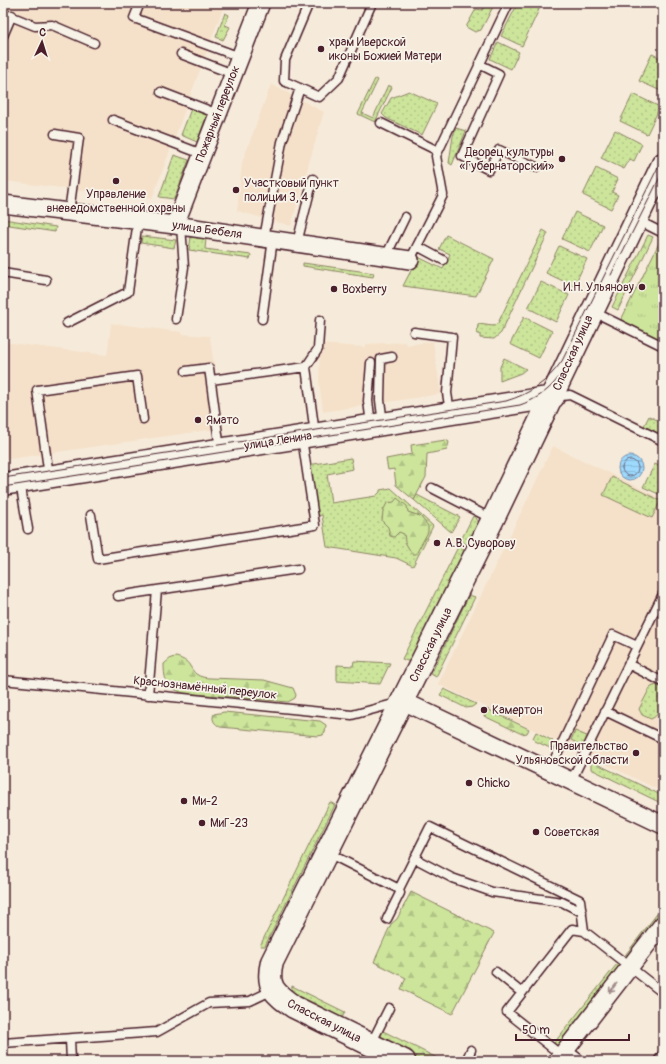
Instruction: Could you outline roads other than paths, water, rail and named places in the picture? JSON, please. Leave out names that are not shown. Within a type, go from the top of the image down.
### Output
[{"type":"street","name":"Пожарный переулок","points":[[178,225],[202,154],[261,3]]},
{"type":"street","name":"Спасская улица","points":[[404,1061],[294,1007],[280,998],[273,990],[269,976],[272,962],[493,520],[663,164]]},
{"type":"street","name":"улица Бебеля","points":[[3,204],[178,225],[386,256],[413,253]]},
{"type":"street","name":"улица Ленина","points":[[12,482],[309,437],[553,397]]},
{"type":"street","points":[[403,701],[663,825]]},
{"type":"street","points":[[561,1055],[663,924]]},
{"type":"lane","points":[[140,3],[134,18],[240,57]]},
{"type":"lane","points":[[309,3],[285,60],[284,81],[319,97],[339,78],[372,3]]},
{"type":"lane","points":[[444,260],[413,253],[443,195],[436,156],[509,3]]},
{"type":"lane","points":[[3,13],[12,15],[35,26],[52,25],[94,43]]},
{"type":"lane","points":[[3,36],[12,15]]},
{"type":"lane","points":[[181,54],[233,74]]},
{"type":"lane","points":[[479,64],[498,74],[462,156],[489,170],[499,150],[536,167]]},
{"type":"lane","points":[[262,319],[269,238],[282,142],[300,88]]},
{"type":"lane","points":[[161,92],[218,114]]},
{"type":"lane","points":[[113,120],[202,154]]},
{"type":"lane","points":[[381,123],[438,151]]},
{"type":"lane","points":[[55,134],[79,138],[69,212]]},
{"type":"lane","points":[[297,243],[313,180]]},
{"type":"lane","points":[[386,256],[405,217]]},
{"type":"lane","points":[[67,323],[128,292],[138,220]]},
{"type":"lane","points":[[636,220],[663,233]]},
{"type":"lane","points":[[176,320],[184,267],[178,225]]},
{"type":"lane","points":[[3,273],[46,280]]},
{"type":"lane","points":[[592,311],[663,346]]},
{"type":"lane","points":[[91,515],[98,559],[315,525],[306,367],[318,349],[320,320]]},
{"type":"lane","points":[[414,332],[452,337],[447,393],[450,414]]},
{"type":"lane","points":[[377,426],[380,400],[381,359],[392,357]]},
{"type":"lane","points":[[370,363],[368,401],[377,426]]},
{"type":"lane","points":[[211,380],[306,367]]},
{"type":"lane","points":[[186,371],[209,368],[220,450]]},
{"type":"lane","points":[[49,477],[37,390],[136,376],[143,419]]},
{"type":"lane","points":[[553,397],[570,395],[663,441]]},
{"type":"lane","points":[[12,482],[28,528]]},
{"type":"lane","points":[[432,488],[493,520]]},
{"type":"lane","points":[[118,596],[298,569]]},
{"type":"lane","points":[[148,695],[157,590]]},
{"type":"lane","points":[[571,781],[637,646],[660,610],[663,594]]},
{"type":"lane","points":[[549,771],[613,635],[637,646]]},
{"type":"lane","points":[[628,664],[663,682]]},
{"type":"lane","name":"Краснознамённый переулок","points":[[3,680],[352,715],[403,701]]},
{"type":"lane","points":[[605,711],[661,738],[663,733]]},
{"type":"lane","points":[[387,919],[400,893],[399,888],[430,827],[580,900],[584,931]]},
{"type":"lane","points":[[327,853],[399,888]]},
{"type":"lane","points":[[414,858],[452,878],[492,892],[562,902],[582,912]]},
{"type":"lane","points":[[582,1061],[561,1055],[507,1012],[572,929],[584,931],[629,968],[663,993]]},
{"type":"lane","points":[[496,972],[522,994]]},
{"type":"lane","points":[[3,1043],[158,1032],[209,1003],[250,1001],[273,990]]},
{"type":"lane","points":[[370,1045],[389,1008]]},
{"type":"lane","points":[[70,1039],[71,1061]]},
{"type":"lane","points":[[466,1061],[471,1050]]},
{"type":"lane","points":[[658,1061],[663,1054]]},
{"type":"water","points":[[630,456],[639,459],[642,468],[639,477],[630,480],[621,477],[618,468],[621,459]]},
{"type":"tram line","points":[[3,478],[506,401],[523,395],[544,381],[562,361],[663,157]]},
{"type":"tram line","points":[[611,275],[663,171]]},
{"type":"tram line","points":[[3,487],[520,405],[545,392],[557,380],[571,356]]},
{"type":"place","name":"храм Иверской иконы Божией Матери","points":[[321,49]]},
{"type":"place","name":"Дворец культуры «Губернаторский»","points":[[562,159]]},
{"type":"place","name":"Управление вневедомственной охраны","points":[[116,181]]},
{"type":"place","name":"Участковый пункт полиции 3, 4","points":[[236,190]]},
{"type":"place","name":"И.Н. Ульянову","points":[[642,287]]},
{"type":"place","name":"Boxberry","points":[[334,289]]},
{"type":"place","name":"Ямато","points":[[198,420]]},
{"type":"place","name":"А.В. Суворову","points":[[437,543]]},
{"type":"place","name":"Камертон","points":[[484,710]]},
{"type":"place","name":"Правительство Ульяновской области","points":[[636,753]]},
{"type":"place","name":"Chicko","points":[[469,783]]},
{"type":"place","name":"Ми-2","points":[[184,801]]},
{"type":"place","name":"МиГ-23","points":[[202,823]]},
{"type":"place","name":"Советская","points":[[536,832]]}]
